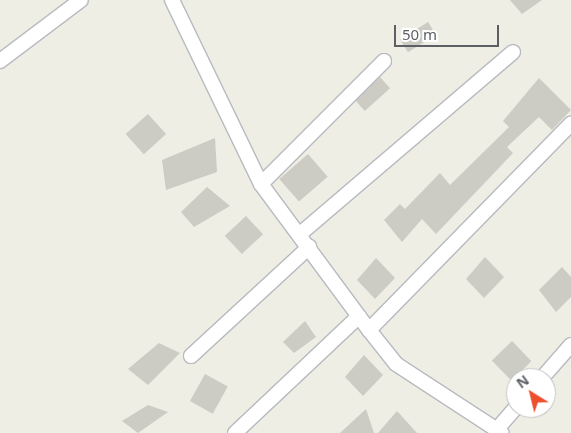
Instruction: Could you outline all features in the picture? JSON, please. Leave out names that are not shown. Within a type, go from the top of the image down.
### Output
[{"type":"street","points":[[0,61],[81,0]]},
{"type":"street","points":[[173,0],[261,184],[396,364],[438,396],[500,430],[509,418]]},
{"type":"street","points":[[300,234],[513,52]]},
{"type":"street","points":[[261,184],[384,61]]},
{"type":"street","points":[[369,330],[571,124]]},
{"type":"street","points":[[191,356],[309,247]]},
{"type":"street","points":[[235,433],[359,316]]},
{"type":"street","points":[[551,368],[571,344]]},
{"type":"building","points":[[510,0],[542,0],[522,14]]},
{"type":"building","points":[[428,22],[436,35],[408,52],[400,39]]},
{"type":"building","points":[[380,77],[390,88],[365,111],[355,100]]},
{"type":"building","points":[[539,78],[571,110],[552,130],[539,117],[507,147],[513,153],[436,234],[422,219],[402,242],[384,220],[400,204],[405,209],[440,173],[450,185],[509,127],[503,121]]},
{"type":"building","points":[[148,114],[166,134],[144,154],[126,134]]},
{"type":"building","points":[[215,138],[217,172],[166,190],[162,160]]},
{"type":"building","points":[[308,154],[328,177],[299,202],[279,179]]},
{"type":"building","points":[[207,187],[230,206],[194,227],[181,212]]},
{"type":"building","points":[[246,216],[263,234],[242,254],[225,236]]},
{"type":"building","points":[[485,257],[504,277],[484,298],[466,279]]},
{"type":"building","points":[[376,258],[395,278],[375,299],[357,280]]},
{"type":"building","points":[[562,267],[571,277],[571,297],[556,312],[539,290]]},
{"type":"building","points":[[305,321],[316,337],[294,353],[283,342]]},
{"type":"building","points":[[512,341],[531,361],[524,368],[506,368],[506,375],[492,360]]},
{"type":"building","points":[[159,343],[180,353],[148,385],[128,369]]},
{"type":"building","points":[[364,355],[383,375],[363,396],[345,377]]},
{"type":"building","points":[[205,374],[228,387],[213,414],[190,401]]},
{"type":"building","points":[[148,405],[168,412],[138,433],[122,421]]},
{"type":"building","points":[[366,409],[374,433],[340,433]]},
{"type":"building","points":[[397,411],[417,433],[378,433]]}]
